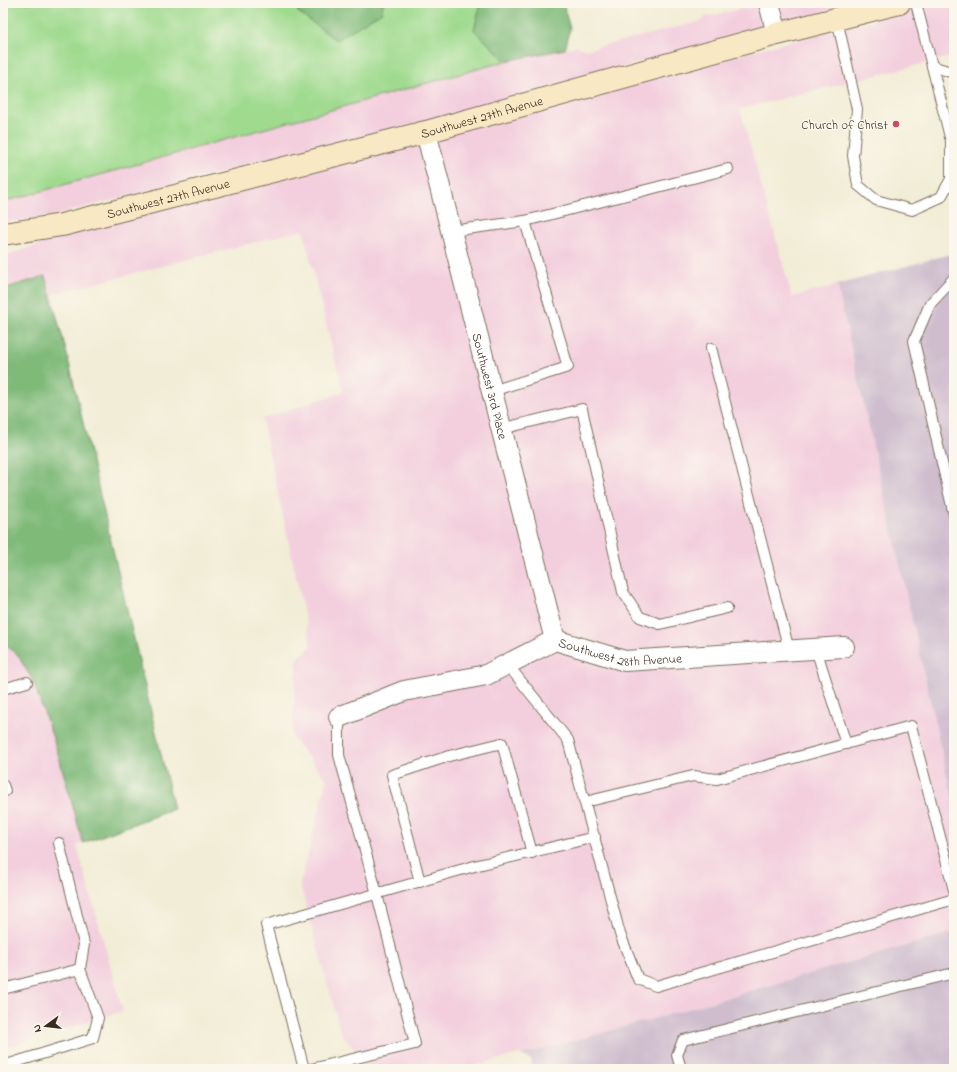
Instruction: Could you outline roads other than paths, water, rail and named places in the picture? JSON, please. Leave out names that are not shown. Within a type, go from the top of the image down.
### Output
[{"type":"main road","name":"Southwest 27th Avenue","points":[[3,246],[62,225],[426,132],[777,34],[899,3]]},
{"type":"main road","name":"Southwest 27th Avenue","points":[[3,234],[62,225]]},
{"type":"street","points":[[769,3],[777,34]]},
{"type":"street","name":"Southwest 3rd Place","points":[[426,132],[555,640]]},
{"type":"street","name":"Southwest 28th Avenue","points":[[339,717],[404,691],[486,675],[555,640],[625,661],[844,647]]},
{"type":"lane","points":[[837,19],[857,109],[853,156],[858,185],[876,200],[912,210],[941,197],[951,179],[951,141],[916,3]]},
{"type":"lane","points":[[932,66],[954,73]]},
{"type":"lane","points":[[451,231],[525,221],[728,169]]},
{"type":"lane","points":[[492,391],[568,367],[525,221]]},
{"type":"lane","points":[[954,278],[930,304],[914,341],[954,515]]},
{"type":"lane","points":[[711,348],[789,650]]},
{"type":"lane","points":[[501,429],[582,409],[623,592],[640,617],[660,624],[727,608]]},
{"type":"lane","points":[[816,649],[846,744]]},
{"type":"lane","points":[[507,664],[568,740],[620,934],[638,979],[656,986],[954,899]]},
{"type":"lane","points":[[3,689],[27,682]]},
{"type":"lane","points":[[311,1069],[415,1044],[377,894],[339,755],[339,717]]},
{"type":"lane","points":[[585,802],[693,776],[716,779],[911,726],[954,890]]},
{"type":"lane","points":[[420,882],[392,774],[449,756],[502,743],[532,853]]},
{"type":"lane","points":[[304,1069],[266,925],[478,865],[595,838]]},
{"type":"lane","points":[[3,1066],[93,1038],[98,1018],[80,969],[84,944],[59,843]]},
{"type":"lane","points":[[3,989],[80,969]]},
{"type":"lane","points":[[681,1069],[677,1055],[682,1040],[954,973]]},
{"type":"place","name":"Church of Christ","points":[[896,124]]}]
